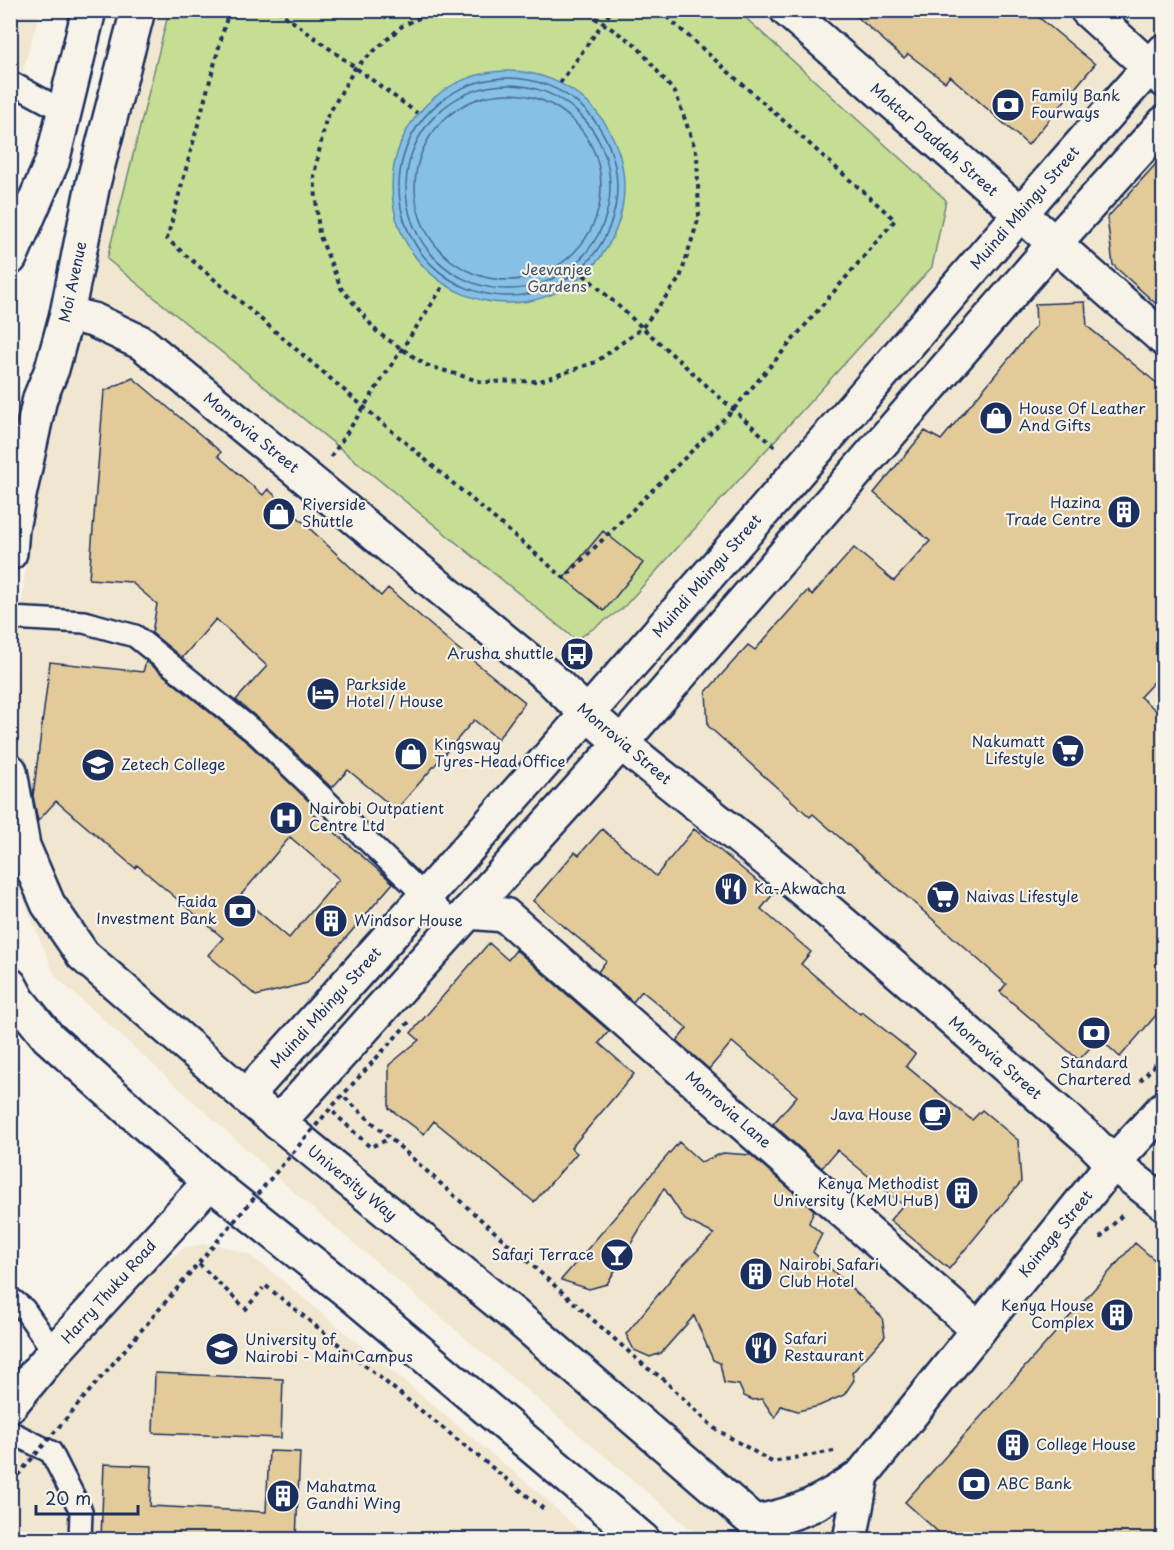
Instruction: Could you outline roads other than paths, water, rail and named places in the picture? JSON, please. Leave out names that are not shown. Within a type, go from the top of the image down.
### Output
[{"type":"main road","points":[[10,258],[52,162],[89,10]]},
{"type":"main road","name":"Moi Avenue","points":[[10,553],[12,528],[40,398],[52,369],[67,314],[93,184],[138,10]]},
{"type":"main road","name":"Moktar Daddah Street","points":[[787,10],[1018,214],[1164,339]]},
{"type":"main road","points":[[1088,10],[1159,66]]},
{"type":"main road","name":"Muindi Mbingu Street","points":[[246,1096],[586,714],[1018,214],[1159,66]]},
{"type":"main road","points":[[278,1123],[621,742],[1054,244],[1164,123]]},
{"type":"main road","name":"Monrovia Street","points":[[67,314],[93,320],[142,343],[550,678],[586,714],[774,866],[1089,1139],[1113,1163],[1164,1203]]},
{"type":"main road","points":[[10,415],[40,398]]},
{"type":"main road","name":"University Way","points":[[10,771],[23,846],[48,904],[83,955],[278,1123],[510,1312],[765,1531]]},
{"type":"main road","name":"Monrovia Lane","points":[[462,919],[505,915],[979,1330]]},
{"type":"main road","points":[[10,985],[18,1000],[48,1037],[210,1182],[350,1293],[643,1539]]},
{"type":"main road","name":"Koinage Street","points":[[765,1531],[786,1517],[825,1501],[862,1475],[1113,1163],[1164,1108]]},
{"type":"main road","name":"Harry Thuku Road","points":[[10,1405],[54,1352],[210,1182]]},
{"type":"main road","name":"Koinage Street","points":[[850,1539],[862,1475]]},
{"type":"lane","points":[[10,82],[65,112]]},
{"type":"lane","points":[[10,618],[84,621],[135,636],[257,734],[425,897],[462,919]]},
{"type":"lane","points":[[10,1298],[24,1309],[54,1352]]},
{"type":"lane","points":[[10,1432],[51,1452],[81,1511],[80,1539]]},
{"type":"water","points":[[508,71],[542,76],[552,80],[572,91],[590,105],[604,123],[615,143],[619,153],[624,187],[619,221],[615,231],[604,251],[590,269],[572,283],[552,294],[542,298],[508,303],[474,298],[464,294],[444,283],[426,269],[412,251],[401,231],[397,221],[392,187],[397,153],[401,143],[412,123],[426,105],[444,91],[464,80],[474,76]]},
{"type":"place","name":"Family Bank Fourways","points":[[1008,105]]},
{"type":"place","name":"House Of Leather And Gifts","points":[[996,418]]},
{"type":"place","name":"Hazina Trade Centre","points":[[1124,512]]},
{"type":"place","name":"Riverside Shuttle","points":[[279,514]]},
{"type":"place","name":"Arusha shuttle","points":[[577,654]]},
{"type":"place","name":"Parkside Hotel / House","points":[[323,694]]},
{"type":"place","name":"Nakumatt Lifestyle","points":[[1068,751]]},
{"type":"place","name":"Kingsway Tyres-Head Office","points":[[411,754]]},
{"type":"place","name":"Zetech College","points":[[98,765]]},
{"type":"place","name":"Nairobi Outpatient Centre Ltd","points":[[286,818]]},
{"type":"place","name":"Ka-Akwacha","points":[[731,889]]},
{"type":"place","name":"Naivas Lifestyle","points":[[943,897]]},
{"type":"place","name":"Faida Investment Bank","points":[[240,911]]},
{"type":"place","name":"Windsor House","points":[[331,921]]},
{"type":"place","name":"Standard Chartered","points":[[1094,1033]]},
{"type":"place","name":"Java House","points":[[935,1115]]},
{"type":"place","name":"Kenya Methodist University (KeMU HuB)","points":[[962,1193]]},
{"type":"place","name":"Safari Terrace","points":[[617,1255]]},
{"type":"place","name":"Nairobi Safari Club Hotel","points":[[756,1274]]},
{"type":"place","name":"Kenya House Complex","points":[[1117,1315]]},
{"type":"place","name":"Safari Restaurant","points":[[761,1348]]},
{"type":"place","name":"University of Nairobi - Main Campus","points":[[222,1349]]},
{"type":"place","name":"College House","points":[[1013,1445]]},
{"type":"place","name":"ABC Bank","points":[[974,1484]]},
{"type":"place","name":"Mahatma Gandhi Wing","points":[[283,1496]]},
{"type":"park label","name":"Jeevanjee Gardens","points":[[557,278]]}]
